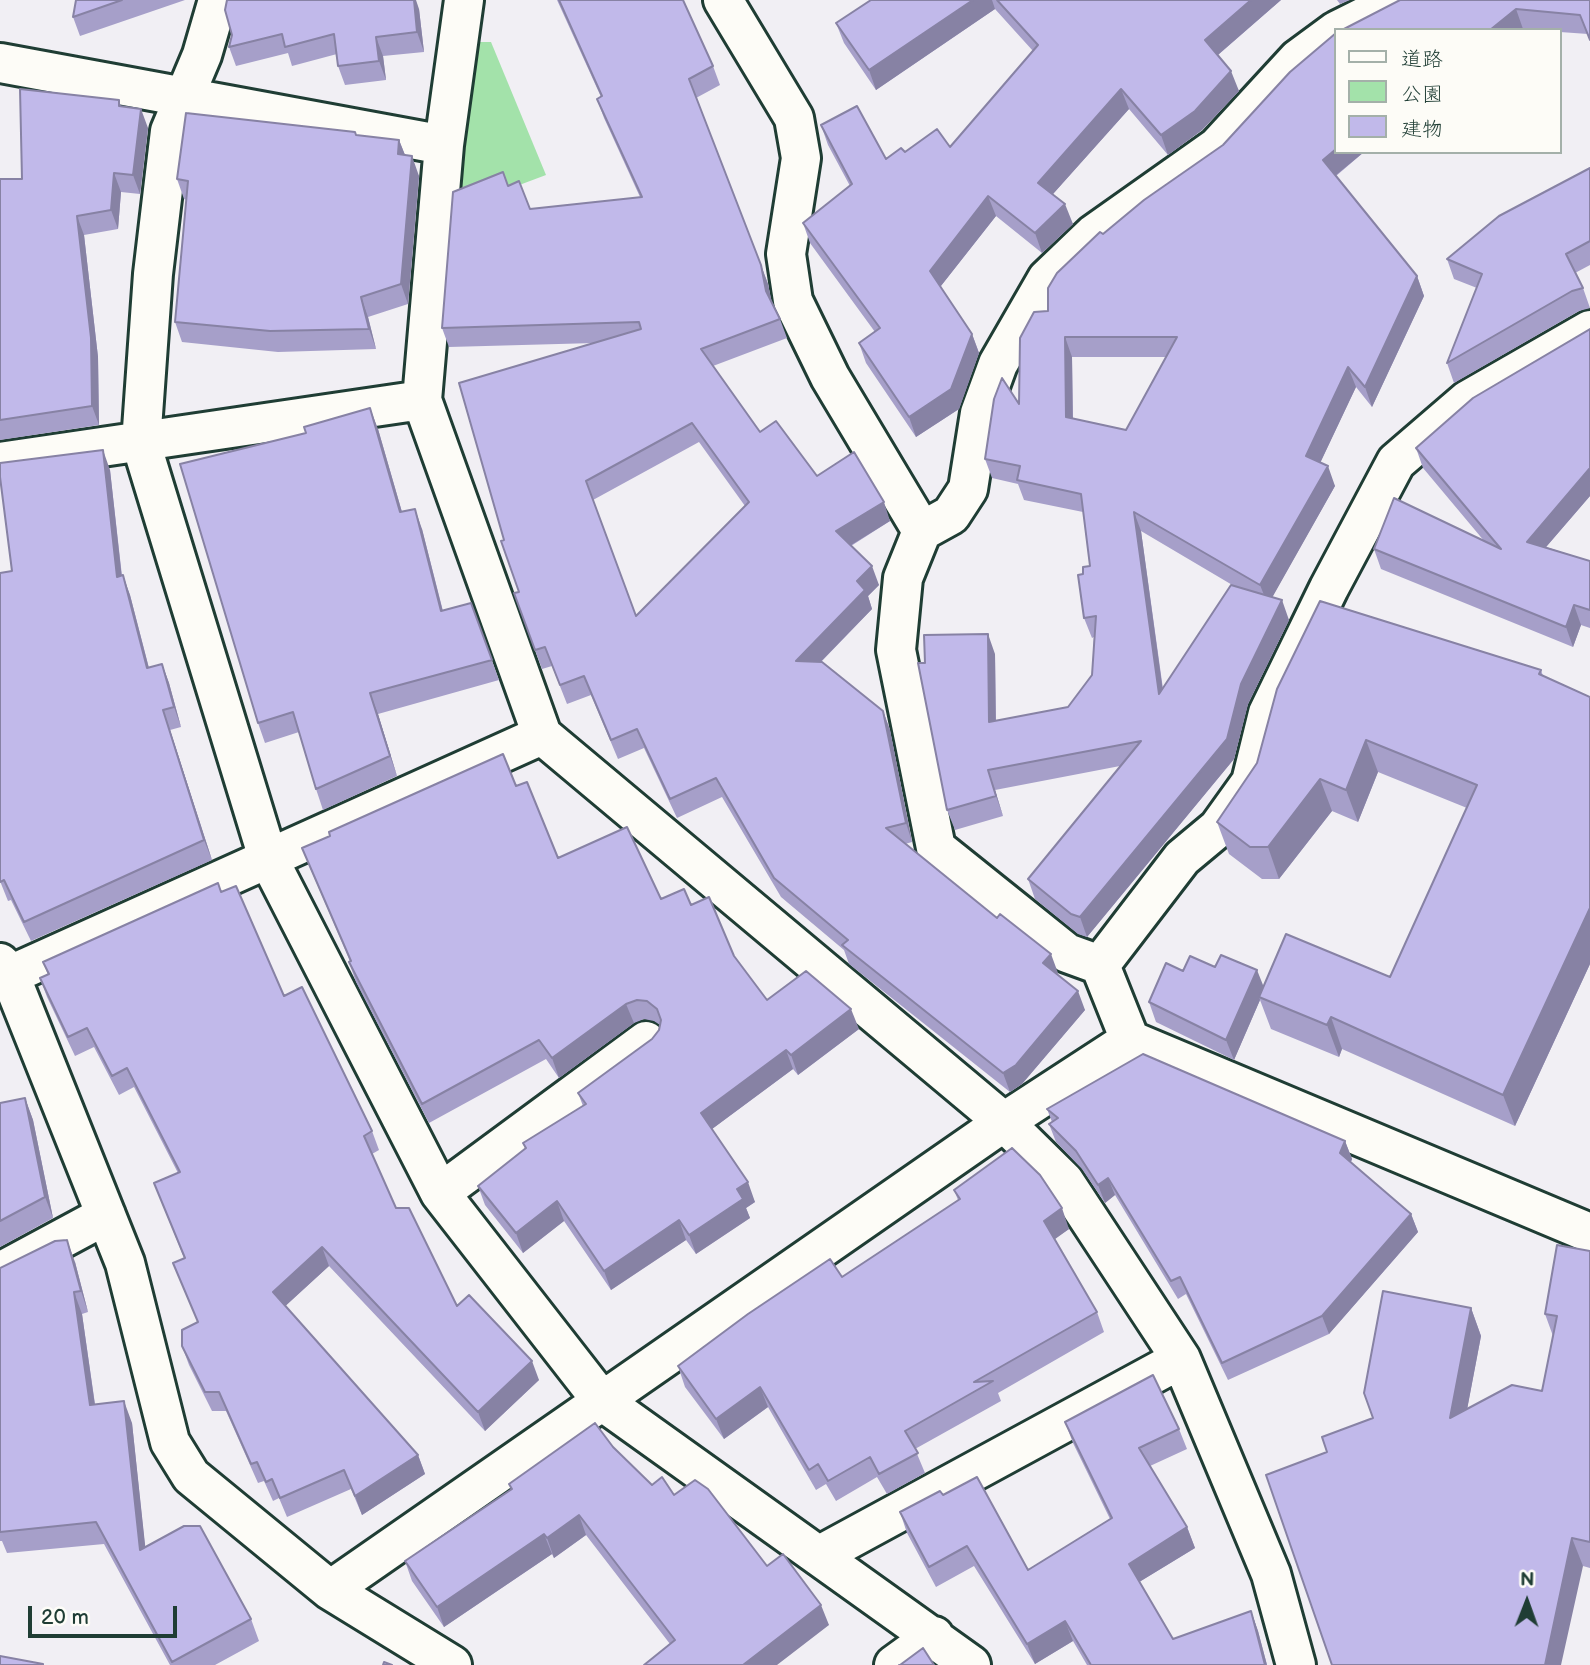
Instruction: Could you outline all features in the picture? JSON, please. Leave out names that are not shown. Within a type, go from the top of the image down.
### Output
[{"type":"street","points":[[218,0],[202,55],[170,131],[153,274],[141,443],[268,858],[440,1193],[602,1401],[971,1665]]},
{"type":"street","points":[[464,0],[444,145],[422,400],[542,735],[1003,1122],[1064,1181],[1181,1359],[1271,1574],[1296,1665]]},
{"type":"street","points":[[723,0],[794,118],[801,158],[786,254],[793,301],[830,377],[922,531]]},
{"type":"street","points":[[1343,28],[1398,0]]},
{"type":"street","points":[[1334,33],[1298,59],[1217,147],[1094,234],[1047,279],[999,365],[985,401],[968,489],[951,515],[922,531],[903,578],[896,650],[936,848],[1067,953],[1100,965],[1130,1040],[1590,1233]]},
{"type":"street","points":[[0,64],[184,95],[444,145]]},
{"type":"street","points":[[1100,965],[1182,858],[1218,828],[1251,782],[1268,713],[1328,588],[1396,462],[1468,400],[1590,330]]},
{"type":"street","points":[[0,462],[422,400]]},
{"type":"street","points":[[452,1665],[330,1590],[191,1476],[170,1442],[125,1263],[5,969],[268,858],[542,735]]},
{"type":"street","points":[[330,1590],[1003,1122],[1130,1040]]},
{"type":"street","points":[[440,1193],[646,1041]]},
{"type":"street","points":[[0,1272],[106,1215]]},
{"type":"street","points":[[820,1555],[1181,1359]]},
{"type":"street","points":[[894,1665],[934,1636]]},
{"type":"green space","points":[[473,42],[491,42],[546,175],[450,211]]},
{"type":"building","points":[[76,0],[122,0],[73,17]]},
{"type":"building","points":[[227,0],[414,0],[417,32],[376,37],[379,61],[338,66],[334,34],[285,47],[282,34],[229,47],[232,35],[225,10]]},
{"type":"building","points":[[559,0],[683,0],[713,66],[689,79],[761,265],[766,291],[780,319],[701,349],[760,432],[776,421],[817,476],[854,452],[884,502],[836,531],[872,566],[857,581],[865,590],[796,661],[822,662],[883,711],[906,823],[886,828],[997,918],[1000,914],[1051,954],[1043,963],[1078,991],[1016,1065],[1003,1073],[842,945],[848,940],[774,878],[716,778],[670,799],[637,729],[611,740],[584,676],[560,685],[545,647],[535,650],[514,593],[519,592],[501,541],[504,540],[459,383],[641,329],[639,322],[442,328],[453,192],[503,172],[508,186],[519,181],[530,209],[642,197],[597,99],[602,96]],"holes":[[[692,423],[749,502],[636,616],[586,481]]]},
{"type":"building","points":[[871,0],[973,0],[869,70],[836,23]]},
{"type":"building","points":[[997,0],[1251,0],[1205,40],[1231,71],[1195,111],[1161,135],[1121,89],[1038,183],[1065,204],[1035,233],[988,196],[930,271],[972,334],[951,389],[909,417],[859,343],[880,328],[803,223],[852,184],[821,125],[857,106],[886,159],[901,148],[905,152],[937,129],[950,147],[1038,45]]},
{"type":"building","points":[[1400,0],[1590,0],[1590,40],[1580,15],[1516,9],[1492,28],[1346,28]]},
{"type":"building","points":[[1334,35],[1334,151],[1323,160],[1417,276],[1365,387],[1348,367],[1306,456],[1328,466],[1260,585],[1134,512],[1159,694],[1231,585],[1282,600],[1241,684],[1227,739],[1080,917],[1071,914],[1028,879],[1141,741],[988,770],[996,796],[947,810],[918,663],[925,663],[924,635],[988,634],[989,722],[1068,707],[1092,675],[1096,616],[1084,618],[1078,575],[1083,574],[1083,567],[1090,566],[1081,494],[1017,480],[1020,466],[985,459],[994,399],[1002,378],[1019,404],[1020,338],[1034,312],[1048,311],[1048,288],[1057,273],[1100,232],[1103,234],[1144,200],[1223,145],[1290,72]],"holes":[[[1065,337],[1177,337],[1126,430],[1066,417]]]},
{"type":"building","points":[[20,89],[119,100],[119,106],[141,109],[133,175],[114,173],[111,210],[77,216],[91,338],[92,406],[0,420],[0,179],[22,179]]},
{"type":"building","points":[[186,113],[355,132],[356,135],[399,140],[398,154],[412,156],[401,284],[361,297],[369,329],[270,331],[175,322],[188,181],[177,179]]},
{"type":"building","points":[[1590,168],[1590,241],[1566,254],[1583,288],[1572,291],[1447,363],[1482,274],[1447,259],[1499,216]]},
{"type":"building","points":[[1590,329],[1590,468],[1527,542],[1590,561],[1590,610],[1574,605],[1566,627],[1374,549],[1394,498],[1501,549],[1416,448],[1473,398]]},
{"type":"building","points":[[370,408],[400,512],[415,509],[441,611],[471,603],[492,660],[370,693],[390,756],[316,789],[293,712],[258,723],[180,464],[306,433],[304,427]]},
{"type":"building","points":[[103,450],[117,577],[123,575],[147,668],[162,664],[174,707],[163,710],[204,840],[24,922],[4,880],[0,882],[0,573],[12,571],[0,463]]},
{"type":"building","points":[[1320,601],[1541,670],[1539,674],[1590,697],[1590,908],[1503,1095],[1331,1017],[1327,1025],[1259,997],[1286,934],[1390,977],[1477,785],[1366,740],[1346,790],[1320,779],[1268,847],[1250,847],[1217,822],[1257,763],[1277,689]]},
{"type":"building","points":[[503,754],[516,786],[527,782],[558,858],[627,827],[661,899],[684,889],[691,905],[709,897],[734,956],[767,1000],[806,971],[851,1009],[791,1055],[786,1050],[701,1113],[748,1182],[737,1189],[743,1199],[689,1235],[679,1220],[604,1271],[557,1201],[516,1233],[478,1186],[526,1148],[523,1143],[586,1104],[578,1093],[652,1039],[659,1030],[661,1020],[657,1009],[647,1001],[637,1000],[626,1004],[552,1058],[539,1040],[422,1104],[349,962],[351,961],[302,848],[330,836],[329,832]]},
{"type":"building","points":[[218,883],[221,892],[236,886],[284,996],[302,987],[372,1131],[364,1136],[396,1208],[409,1208],[457,1306],[469,1295],[532,1361],[478,1412],[322,1247],[273,1292],[418,1455],[355,1496],[344,1470],[280,1498],[272,1479],[266,1482],[257,1462],[251,1464],[219,1392],[205,1392],[182,1346],[182,1330],[198,1322],[173,1263],[185,1258],[154,1183],[180,1172],[127,1068],[112,1076],[87,1028],[68,1037],[40,978],[49,974],[43,962]]},
{"type":"building","points":[[1221,955],[1257,970],[1226,1040],[1149,1002],[1166,963],[1183,971],[1190,956],[1215,967]]},
{"type":"building","points":[[1143,1054],[1345,1141],[1340,1153],[1411,1214],[1322,1316],[1222,1363],[1180,1277],[1171,1281],[1108,1178],[1098,1185],[1076,1151],[1049,1124],[1058,1118],[1047,1109]]},
{"type":"building","points":[[25,1098],[45,1197],[0,1221],[0,1103]]},
{"type":"building","points":[[1012,1148],[1040,1175],[1062,1208],[1044,1221],[1097,1312],[974,1382],[993,1381],[905,1431],[918,1453],[879,1474],[870,1457],[828,1481],[818,1464],[809,1470],[760,1387],[716,1419],[678,1366],[748,1314],[830,1259],[842,1277],[960,1199],[954,1190]]},
{"type":"building","points":[[67,1240],[81,1291],[74,1292],[90,1405],[124,1401],[140,1550],[184,1526],[200,1526],[251,1619],[172,1662],[96,1522],[0,1532],[0,1268],[55,1241]]},
{"type":"building","points":[[1557,1245],[1590,1251],[1590,1542],[1572,1538],[1545,1665],[1332,1665],[1266,1475],[1327,1452],[1322,1437],[1373,1418],[1364,1393],[1383,1291],[1471,1308],[1450,1418],[1512,1385],[1542,1391],[1557,1316],[1545,1314]]},
{"type":"building","points":[[1153,1375],[1179,1429],[1139,1448],[1187,1527],[1129,1564],[1173,1639],[1251,1611],[1265,1665],[1091,1665],[1065,1621],[1027,1644],[967,1546],[929,1567],[900,1512],[940,1491],[943,1495],[977,1477],[1028,1570],[1112,1518],[1065,1422]]},
{"type":"building","points":[[595,1423],[613,1447],[652,1485],[662,1477],[674,1495],[695,1480],[708,1489],[767,1566],[783,1554],[821,1605],[743,1665],[644,1665],[675,1640],[579,1515],[547,1538],[544,1534],[437,1607],[405,1561],[512,1489],[509,1484]]},
{"type":"building","points":[[923,1648],[934,1665],[900,1665]]},
{"type":"building","points":[[0,1656],[43,1664],[43,1665],[0,1665]]}]
